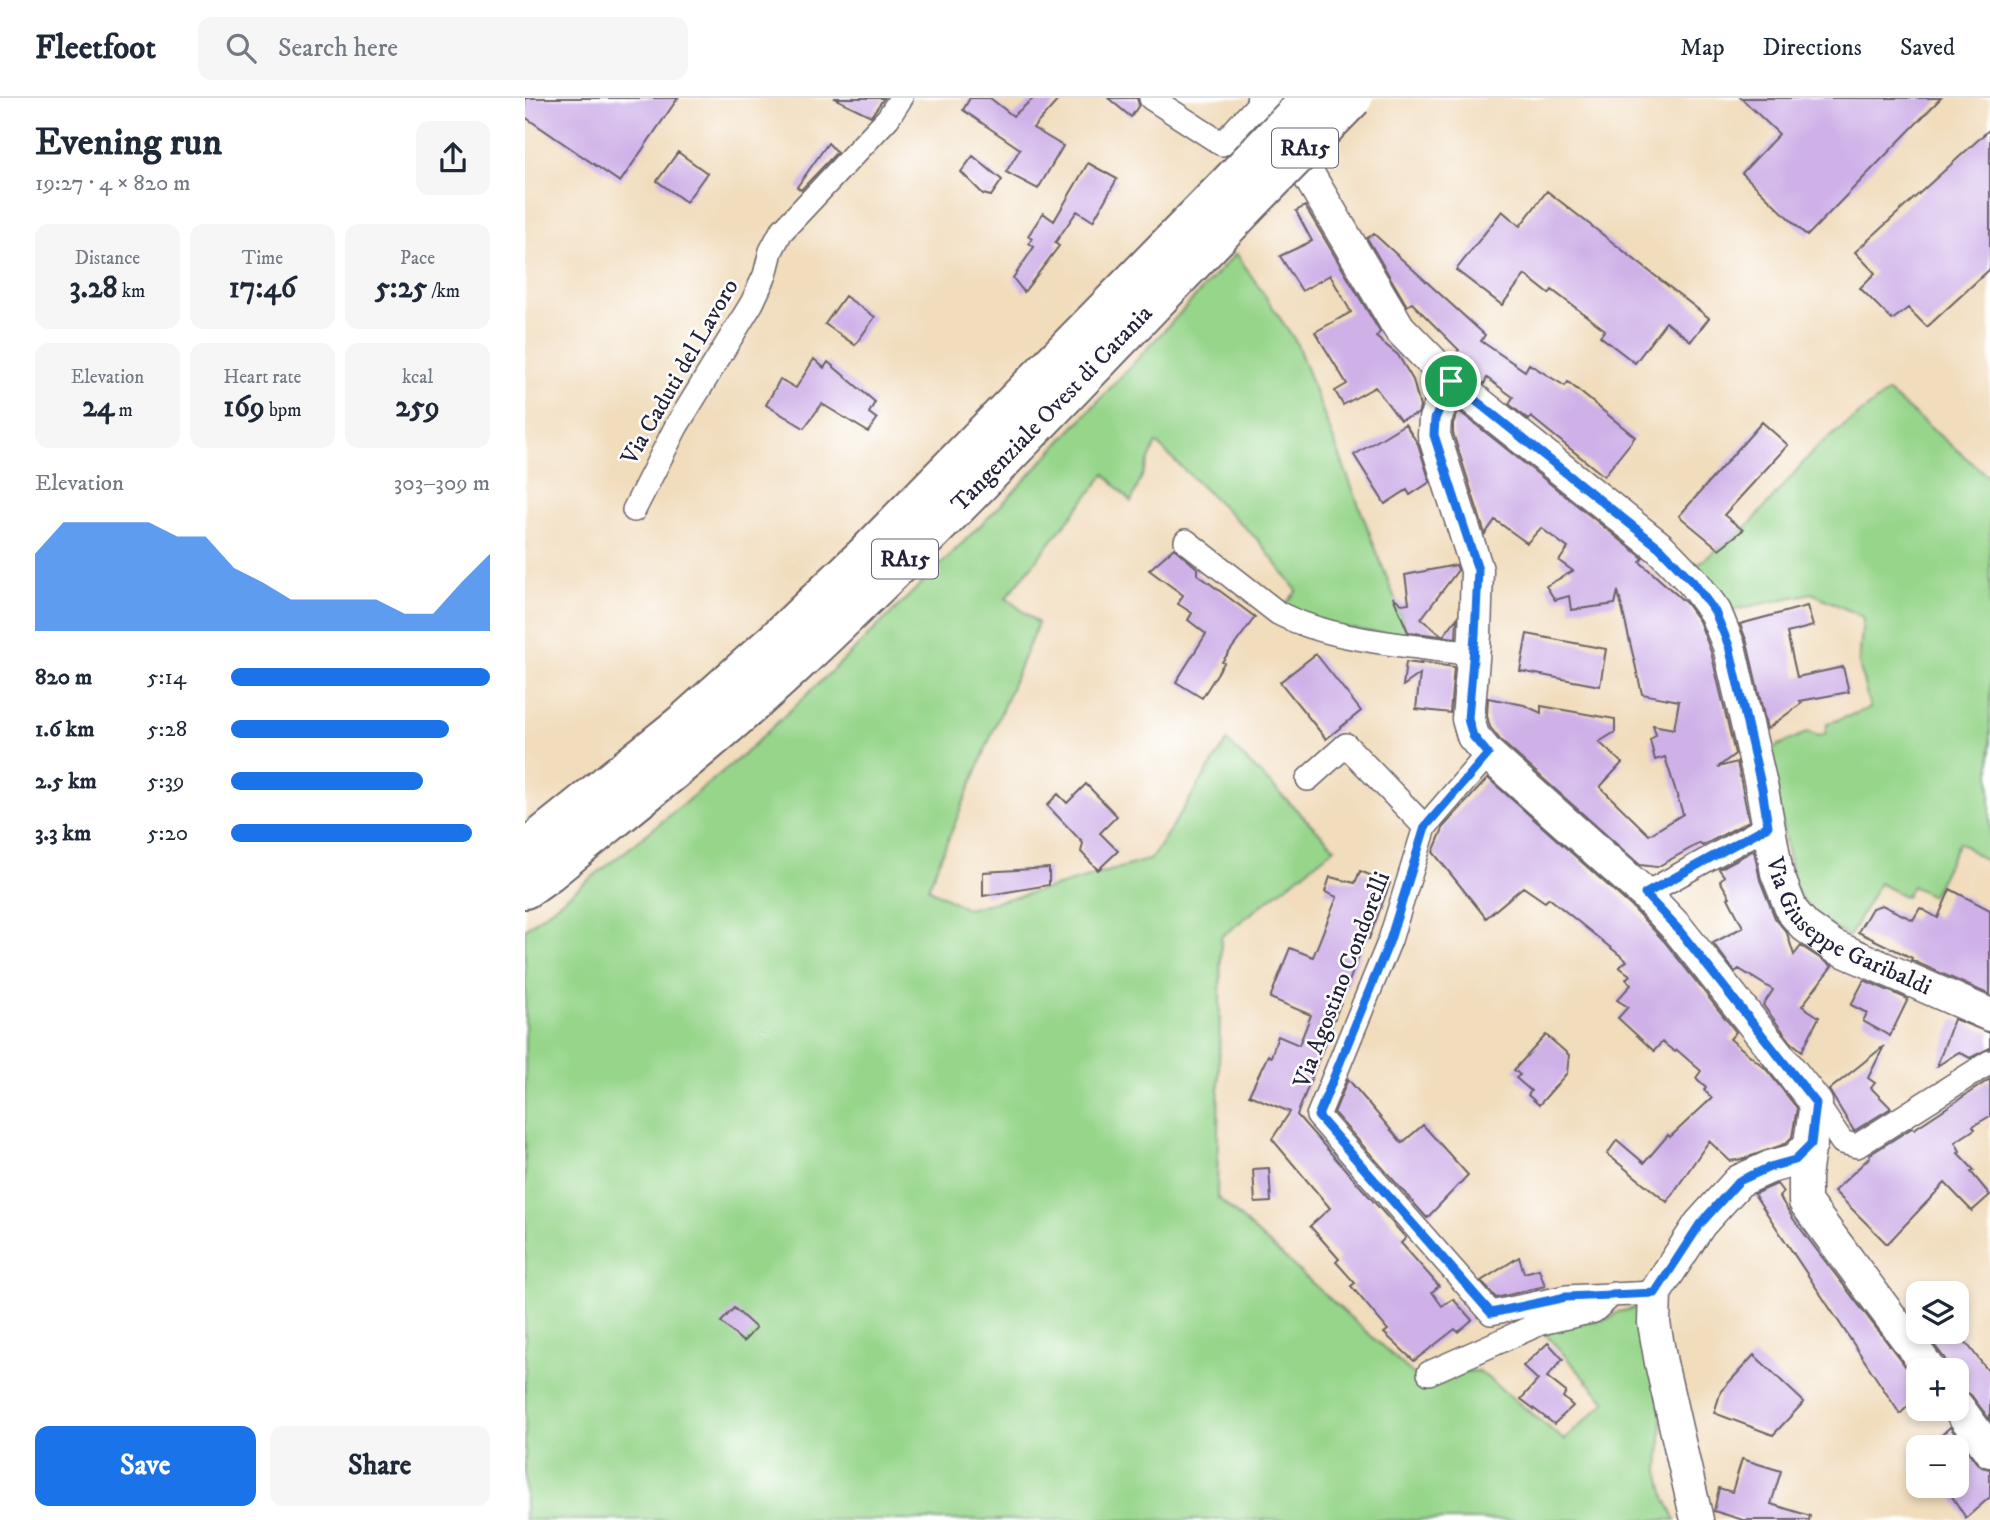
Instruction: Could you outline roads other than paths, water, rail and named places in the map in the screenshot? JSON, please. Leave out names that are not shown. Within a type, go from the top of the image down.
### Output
[{"type":"highway","name":"RA15","points":[[1238,172],[1311,98]]},
{"type":"highway","name":"RA15","points":[[1238,172],[1353,98]]},
{"type":"highway","name":"Tangenziale Ovest di Catania","points":[[525,850],[682,724],[874,547],[1238,172]]},
{"type":"highway","name":"Tangenziale Ovest di Catania","points":[[525,889],[701,749],[888,576],[1238,172]]},
{"type":"main road","name":"Via Giuseppe Garibaldi","points":[[1263,99],[1399,328],[1451,381],[1660,548],[1693,582],[1715,612],[1729,646],[1762,789],[1777,873],[1792,911],[1805,926],[1833,946],[1990,1015]]},
{"type":"main road","points":[[1451,381],[1435,419],[1434,435],[1478,570],[1468,719],[1473,736],[1488,754],[1645,894],[1678,929],[1816,1103],[1805,1176],[1805,1202],[1921,1358]]},
{"type":"main road","points":[[1697,1520],[1661,1363],[1654,1322],[1655,1293],[1700,1224],[1739,1181],[1770,1167],[1795,1160],[1811,1144]]},
{"type":"main road","points":[[1968,1421],[1990,1451]]},
{"type":"street","name":"Via Caduti del Lavoro","points":[[634,510],[676,427],[752,303],[781,232],[888,118],[901,98]]},
{"type":"street","points":[[1151,98],[1238,172],[1309,176]]},
{"type":"street","points":[[1238,172],[1263,99]]},
{"type":"street","points":[[1186,541],[1290,620],[1344,635],[1473,654]]},
{"type":"street","points":[[1308,779],[1346,745],[1425,827]]},
{"type":"street","name":"Via Agostino Condorelli","points":[[1488,754],[1425,827],[1390,940],[1318,1116],[1491,1313],[1566,1297],[1655,1293]]},
{"type":"street","points":[[1645,894],[1768,826]]},
{"type":"street","points":[[1816,1103],[1842,1142],[1857,1146],[1990,1062]]},
{"type":"street","points":[[1429,1373],[1541,1323],[1594,1311],[1613,1294]]}]
